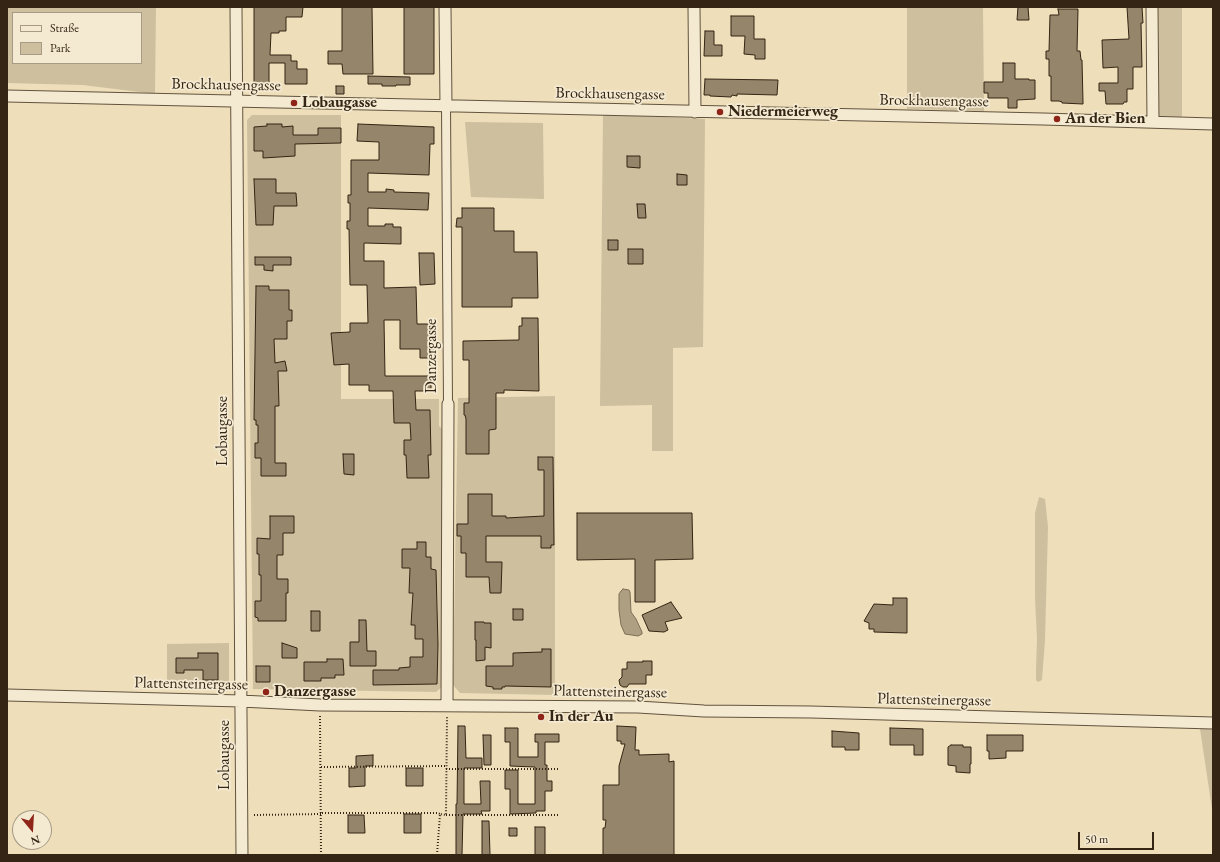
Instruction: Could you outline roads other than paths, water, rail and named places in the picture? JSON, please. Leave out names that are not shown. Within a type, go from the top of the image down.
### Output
[{"type":"street","name":"Lobaugasse","points":[[236,7],[242,855]]},
{"type":"street","name":"Danzergasse","points":[[445,7],[448,404],[447,706]]},
{"type":"street","points":[[694,7],[695,112]]},
{"type":"street","points":[[1152,7],[1153,122]]},
{"type":"street","name":"Brockhausengasse","points":[[7,96],[1213,124]]},
{"type":"street","name":"Plattensteinergasse","points":[[7,695],[241,701],[320,705],[638,707],[704,711],[811,712],[1213,723]]},
{"type":"place","name":"Lobaugasse","points":[[294,103]]},
{"type":"place","name":"Niedermeierweg","points":[[720,112]]},
{"type":"place","name":"An der Bien","points":[[1057,119]]},
{"type":"place","name":"Danzergasse","points":[[266,692]]},
{"type":"place","name":"In der Au","points":[[541,717]]}]
